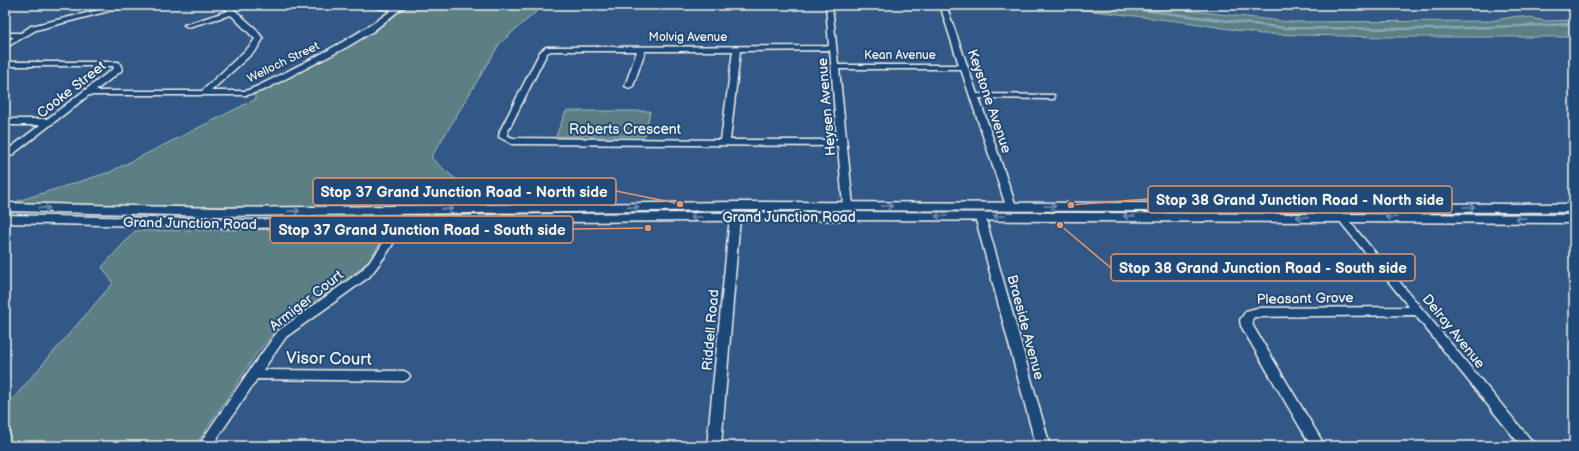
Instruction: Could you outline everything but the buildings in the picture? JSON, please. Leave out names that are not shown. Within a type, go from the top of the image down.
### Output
[{"type":"main road","name":"Grand Junction Road","points":[[979,211],[1011,206],[1178,207],[1574,221]]},
{"type":"main road","name":"Grand Junction Road","points":[[5,207],[405,216]]},
{"type":"main road","points":[[1178,207],[1193,212],[1252,217]]},
{"type":"main road","name":"Grand Junction Road","points":[[5,218],[116,222],[245,224],[405,216],[735,212],[979,211],[1252,217],[1336,212],[1574,208]]},
{"type":"main road","points":[[96,210],[116,222]]},
{"type":"street","points":[[5,46],[34,28],[129,5]]},
{"type":"street","points":[[203,94],[253,48],[259,39],[252,30],[226,5]]},
{"type":"street","points":[[370,5],[401,7]]},
{"type":"street","name":"Heysen Avenue","points":[[829,5],[849,211]]},
{"type":"street","name":"Keystone Avenue","points":[[944,5],[1011,206]]},
{"type":"street","name":"Welloch Street","points":[[87,93],[247,93],[261,88],[344,45],[401,7]]},
{"type":"street","points":[[188,25],[233,12]]},
{"type":"street","points":[[5,35],[22,35]]},
{"type":"street","name":"Molvig Avenue","points":[[544,52],[560,48],[833,48]]},
{"type":"street","points":[[629,86],[642,48]]},
{"type":"street","points":[[725,142],[737,48]]},
{"type":"street","name":"Roberts Crescent","points":[[544,52],[504,131],[503,137],[512,141],[842,142]]},
{"type":"street","name":"Cooke Street","points":[[5,64],[116,64],[118,69],[5,156]]},
{"type":"street","name":"Kean Avenue","points":[[835,68],[964,67]]},
{"type":"street","points":[[975,96],[1051,97]]},
{"type":"street","points":[[5,122],[49,122]]},
{"type":"street","name":"Braeside Avenue","points":[[979,211],[1043,446]]},
{"type":"street","name":"Riddell Road","points":[[714,446],[735,212]]},
{"type":"street","name":"Delray Avenue","points":[[1336,212],[1529,446]]},
{"type":"street","name":"Armiger Court","points":[[205,446],[253,374],[282,334],[365,274],[382,253],[405,216]]},
{"type":"street","name":"Pleasant Grove","points":[[1318,446],[1247,326],[1246,320],[1250,314],[1257,312],[1418,311]]},
{"type":"street","name":"Visor Court","points":[[253,374],[404,376]]},
{"type":"green space","points":[[409,5],[544,5],[500,43],[431,158],[487,206],[267,207],[5,205],[110,172],[256,99],[254,94],[365,36]]},
{"type":"green space","points":[[1044,5],[1141,5],[1290,22],[1490,21],[1518,16],[1547,21],[1574,20],[1574,37],[1383,37],[1261,34],[1192,23]]},
{"type":"green space","points":[[566,111],[650,111],[645,136],[556,136]]},
{"type":"green space","points":[[376,228],[385,234],[370,260],[347,280],[301,311],[274,333],[257,353],[195,446],[5,446],[5,408],[113,283],[102,267],[135,231]]},
{"type":"waterway","points":[[1101,5],[1285,28],[1437,29],[1574,24]]},
{"type":"place","name":"Stop 37 Grand Junction Road - North side","points":[[680,204]]},
{"type":"place","name":"Stop 38 Grand Junction Road - North side","points":[[1071,205]]},
{"type":"place","name":"Stop 38 Grand Junction Road - South side","points":[[1060,225]]},
{"type":"place","name":"Stop 37 Grand Junction Road - South side","points":[[648,228]]}]
